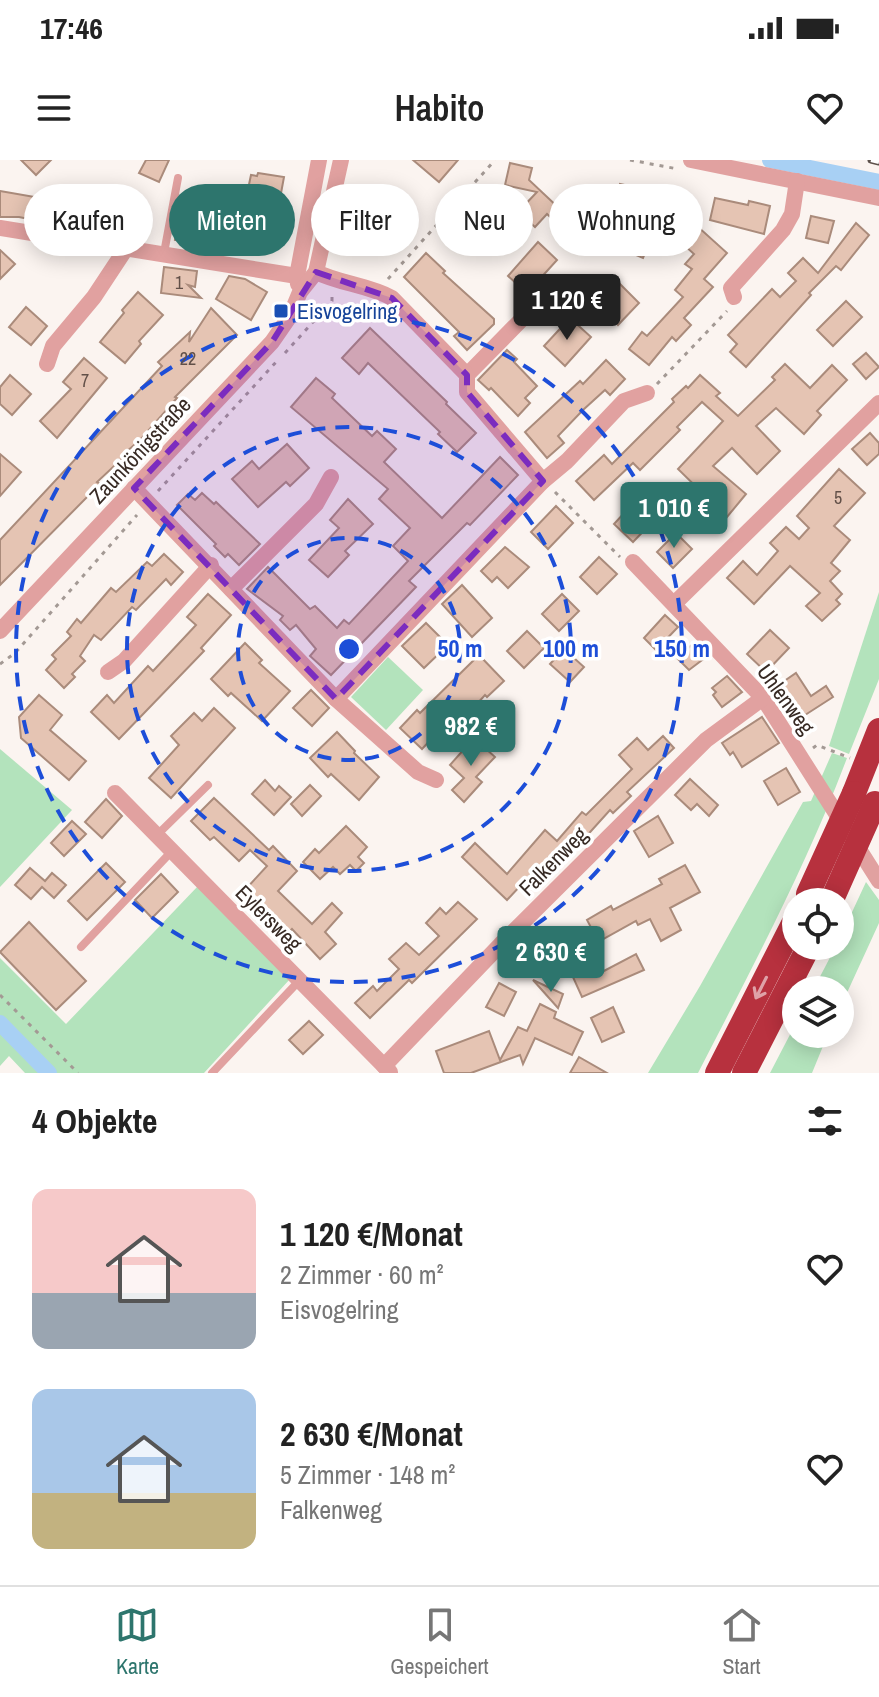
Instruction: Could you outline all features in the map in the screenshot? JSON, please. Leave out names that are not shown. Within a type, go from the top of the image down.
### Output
[{"type":"highway","points":[[821,888],[870,797],[879,730]]},
{"type":"highway","points":[[717,1073],[782,945]]},
{"type":"highway","points":[[744,1073],[802,960]]},
{"type":"street","name":"Zaunkönigstraße","points":[[0,631],[272,342],[290,316],[319,160]]},
{"type":"street","name":"Zaunkönigstraße","points":[[298,284],[323,276],[341,160]]},
{"type":"street","points":[[691,160],[879,198]]},
{"type":"street","points":[[734,297],[731,288],[783,230],[792,214],[797,181]]},
{"type":"street","points":[[0,228],[24,232]]},
{"type":"street","points":[[153,251],[298,284]]},
{"type":"street","points":[[47,364],[53,346],[94,297],[121,256]]},
{"type":"street","points":[[323,276],[377,290],[392,298],[467,375],[467,392],[543,481]]},
{"type":"street","points":[[467,375],[525,316],[546,305]]},
{"type":"street","points":[[336,699],[543,481],[567,461],[624,401],[647,393]]},
{"type":"street","points":[[675,603],[879,403]]},
{"type":"street","points":[[231,589],[316,504],[331,477]]},
{"type":"street","points":[[134,488],[336,699],[418,772],[436,780]]},
{"type":"street","name":"Uhlenweg","points":[[633,562],[763,698],[879,881]]},
{"type":"street","points":[[108,672],[124,661],[211,565]]},
{"type":"street","name":"Falkenweg","points":[[387,1069],[501,944],[706,740],[763,698]]},
{"type":"street","name":"Eylersweg","points":[[115,793],[387,1069]]},
{"type":"lane","points":[[164,253],[178,178]]},
{"type":"lane","points":[[157,836],[208,785]]},
{"type":"lane","points":[[81,947],[172,851]]},
{"type":"lane","points":[[212,1073],[300,980]]},
{"type":"path","points":[[377,290],[495,160]]},
{"type":"path","points":[[0,664],[15,653],[332,301],[323,276]]},
{"type":"path","points":[[647,393],[724,317],[734,297]]},
{"type":"path","points":[[543,481],[621,559],[633,562]]},
{"type":"path","points":[[817,745],[850,758]]},
{"type":"path","points":[[0,995],[78,1073]]},
{"type":"highlighted area","points":[[316,272],[392,298],[467,375],[467,392],[543,481],[336,699],[134,488],[272,342]]},
{"type":"green space","points":[[879,592],[879,679],[849,754],[829,746]]},
{"type":"green space","points":[[388,657],[423,690],[386,730],[351,697]]},
{"type":"green space","points":[[0,749],[72,810],[0,887]]},
{"type":"green space","points":[[832,753],[847,758],[791,888],[782,888],[782,907],[777,918],[698,1073],[648,1073],[803,802],[811,801]]},
{"type":"green space","points":[[866,882],[879,900],[879,923],[854,977],[820,976],[829,960],[854,960],[854,908]]},
{"type":"green space","points":[[198,886],[290,979],[204,1073],[25,1073],[9,1056],[0,1066],[0,958],[66,1024]]},
{"type":"green space","points":[[783,1048],[822,1048],[812,1073],[770,1073]]},
{"type":"building","points":[[21,160],[51,160],[36,175]]},
{"type":"building","points":[[146,160],[169,160],[159,182],[139,173]]},
{"type":"building","points":[[413,160],[458,160],[439,182]]},
{"type":"building","points":[[510,163],[532,168],[529,180],[549,199],[549,216],[547,214],[535,227],[533,196],[537,192],[533,191],[533,184],[505,184]]},
{"type":"building","points":[[258,173],[284,177],[283,184],[249,184],[251,175],[257,176]]},
{"type":"building","points":[[0,191],[24,195],[24,218],[0,217]]},
{"type":"building","points":[[715,198],[770,206],[764,234],[710,220]]},
{"type":"building","points":[[811,216],[834,221],[828,243],[806,238]]},
{"type":"building","points":[[856,223],[869,235],[841,270],[836,266],[809,293],[811,295],[746,367],[730,352],[737,344],[728,335],[772,289],[780,297],[796,281],[788,273],[803,258],[818,273]]},
{"type":"building","points":[[703,231],[727,253],[704,279],[713,287],[684,318],[691,325],[676,341],[672,337],[649,365],[629,349],[642,332],[647,336],[683,297],[675,290],[692,269],[685,264],[692,256],[703,256]]},
{"type":"building","points":[[538,242],[549,256],[557,260],[527,293],[508,276],[526,256],[533,256],[533,248]]},
{"type":"building","points":[[0,250],[15,264],[0,279]]},
{"type":"building","points":[[426,253],[445,271],[443,273],[494,319],[494,324],[467,350],[454,336],[459,332],[404,277]]},
{"type":"building","points":[[164,267],[197,271],[195,287],[188,285],[201,298],[161,293]]},
{"type":"building","points":[[229,276],[245,279],[267,292],[251,320],[216,299]]},
{"type":"building","points":[[614,278],[639,303],[618,325],[593,301]]},
{"type":"building","points":[[138,292],[163,315],[139,341],[141,344],[125,363],[100,342]]},
{"type":"building","points":[[846,301],[862,317],[833,346],[817,330]]},
{"type":"building","points":[[26,307],[47,326],[31,345],[9,327]]},
{"type":"building","points":[[211,308],[237,335],[175,397],[141,439],[97,482],[100,484],[0,585],[0,540],[162,366],[158,362],[190,332],[189,342]]},
{"type":"building","points":[[570,318],[591,337],[565,366],[544,346]]},
{"type":"building","points":[[370,328],[476,433],[457,452],[368,363],[359,374],[342,358]]},
{"type":"building","points":[[507,350],[537,386],[525,398],[530,403],[518,416],[491,388],[489,390],[478,380]]},
{"type":"building","points":[[866,353],[879,367],[866,379],[853,364]]},
{"type":"building","points":[[84,358],[107,378],[57,438],[40,421],[71,389],[63,382]]},
{"type":"building","points":[[606,360],[625,379],[610,395],[605,390],[583,410],[558,436],[564,443],[547,458],[525,432],[580,381],[583,384]]},
{"type":"building","points":[[785,364],[810,388],[832,365],[847,380],[817,411],[821,415],[804,434],[776,408],[756,426],[780,451],[757,474],[732,448],[713,466],[746,494],[727,517],[678,469],[723,421],[702,402],[677,427],[680,430],[640,470],[633,463],[594,500],[576,481],[604,455],[612,464],[674,402],[672,399],[700,375],[720,393],[716,396],[738,416],[775,380],[772,377]]},
{"type":"building","points":[[10,375],[31,394],[12,415],[0,404],[0,387]]},
{"type":"building","points":[[316,378],[335,394],[332,398],[372,436],[377,431],[396,449],[384,462],[442,518],[500,457],[518,475],[409,581],[416,587],[331,675],[310,656],[316,649],[296,625],[290,630],[280,620],[283,616],[247,589],[268,567],[310,609],[315,606],[337,628],[344,620],[349,624],[408,561],[393,546],[410,528],[379,499],[388,489],[291,407]]},
{"type":"building","points":[[870,433],[879,443],[879,454],[867,465],[852,449]]},
{"type":"building","points":[[287,444],[309,468],[290,486],[286,482],[258,507],[232,479],[252,461],[259,469]]},
{"type":"building","points":[[0,454],[21,472],[0,496]]},
{"type":"building","points":[[839,469],[865,493],[834,526],[850,540],[831,563],[840,571],[830,581],[842,594],[836,600],[840,604],[822,621],[806,606],[820,593],[790,566],[754,604],[727,578],[743,561],[757,575],[778,551],[770,543],[786,527],[799,539],[809,528],[797,516]]},
{"type":"building","points":[[202,493],[214,504],[216,502],[260,544],[239,565],[228,554],[225,557],[177,505],[188,494],[195,500]]},
{"type":"building","points":[[638,498],[657,517],[633,542],[614,524]]},
{"type":"building","points":[[348,499],[373,524],[345,551],[349,555],[328,577],[309,560],[339,528],[330,520]]},
{"type":"building","points":[[556,506],[573,523],[548,549],[531,532]]},
{"type":"building","points":[[676,533],[692,549],[673,568],[657,552]]},
{"type":"building","points":[[505,547],[529,567],[508,588],[497,577],[492,582],[481,571]]},
{"type":"building","points":[[164,554],[183,572],[171,585],[166,579],[136,610],[132,607],[101,640],[94,635],[80,656],[85,661],[64,688],[46,670],[56,659],[52,655],[71,636],[67,632],[77,619],[81,623],[111,588],[116,592],[147,562],[152,566]]},
{"type":"building","points":[[599,557],[617,574],[597,594],[580,577]]},
{"type":"building","points":[[462,585],[492,618],[472,637],[442,604]]},
{"type":"building","points":[[208,594],[231,615],[201,648],[204,651],[119,739],[91,712],[107,695],[114,703],[148,666],[153,671],[196,625],[187,617]]},
{"type":"building","points":[[562,594],[579,611],[559,631],[542,614]]},
{"type":"building","points":[[665,615],[678,627],[656,650],[644,638]]},
{"type":"building","points":[[426,623],[448,645],[424,668],[402,646]]},
{"type":"building","points":[[770,630],[789,648],[766,672],[747,654]]},
{"type":"building","points":[[527,631],[544,648],[524,668],[507,651]]},
{"type":"building","points":[[245,643],[262,660],[259,663],[290,691],[262,721],[211,679]]},
{"type":"building","points":[[694,643],[706,657],[689,670],[677,658]]},
{"type":"building","points":[[564,649],[584,667],[570,682],[550,664]]},
{"type":"building","points":[[479,655],[504,681],[487,697],[485,695],[457,726],[450,719],[422,749],[400,728],[417,710],[420,713]]},
{"type":"building","points":[[796,673],[811,696],[826,686],[833,697],[802,717],[780,684]]},
{"type":"building","points":[[727,676],[742,692],[722,707],[712,688]]},
{"type":"building","points":[[311,690],[329,708],[312,726],[293,708]]},
{"type":"building","points":[[39,695],[62,715],[50,730],[86,761],[69,780],[21,738],[19,717]]},
{"type":"building","points":[[214,708],[235,728],[171,798],[149,778],[179,745],[171,736],[194,713],[202,721]]},
{"type":"building","points":[[762,717],[779,743],[742,767],[733,752],[730,755],[722,743]]},
{"type":"building","points":[[337,732],[379,777],[359,800],[331,774],[328,777],[310,758]]},
{"type":"building","points":[[663,736],[674,748],[627,792],[631,796],[613,813],[610,810],[546,881],[535,870],[507,900],[462,857],[475,843],[507,874],[545,830],[557,841],[582,812],[586,815],[632,769],[619,755],[637,738],[648,750]]},
{"type":"building","points":[[474,738],[495,757],[476,777],[482,782],[464,802],[452,790],[464,778],[450,765]]},
{"type":"building","points":[[786,768],[800,792],[778,805],[764,781]]},
{"type":"building","points":[[690,779],[718,805],[709,816],[697,804],[691,810],[675,795]]},
{"type":"building","points":[[265,780],[275,791],[279,786],[291,797],[274,815],[252,794]]},
{"type":"building","points":[[310,785],[321,796],[302,816],[291,804]]},
{"type":"building","points":[[214,798],[269,850],[273,846],[297,871],[278,891],[312,924],[332,903],[342,913],[325,932],[336,944],[320,959],[292,929],[285,937],[244,891],[267,866],[250,850],[239,861],[214,837],[210,840],[191,821]]},
{"type":"building","points":[[106,799],[122,816],[102,838],[85,822]]},
{"type":"building","points":[[658,816],[673,843],[649,857],[634,831]]},
{"type":"building","points":[[72,821],[86,834],[64,856],[51,843]]},
{"type":"building","points":[[346,826],[367,847],[358,857],[364,863],[356,871],[350,865],[340,874],[333,867],[320,879],[303,862],[315,849],[319,853]]},
{"type":"building","points":[[106,863],[125,882],[87,920],[68,901]]},
{"type":"building","points":[[685,865],[700,892],[670,908],[681,930],[661,941],[650,919],[638,925],[636,921],[591,946],[602,972],[636,954],[644,970],[582,997],[563,955],[568,945],[594,933],[587,920],[662,884],[659,879]]},
{"type":"building","points":[[30,868],[45,881],[52,873],[66,885],[54,898],[42,887],[31,899],[15,885]]},
{"type":"building","points":[[161,874],[178,892],[152,918],[135,900]]},
{"type":"building","points":[[458,902],[477,919],[412,983],[409,980],[370,1018],[355,1003],[373,986],[377,991],[399,969],[389,959],[406,943],[419,955],[439,936],[426,923],[440,908],[446,914]]},
{"type":"building","points":[[29,922],[86,981],[56,1010],[0,952]]},
{"type":"building","points":[[537,944],[548,960],[530,976],[517,962]]},
{"type":"building","points":[[533,980],[563,994],[558,1008]]},
{"type":"building","points":[[499,983],[516,992],[504,1016],[486,1007]]},
{"type":"building","points":[[540,1004],[556,1012],[554,1018],[583,1032],[572,1055],[535,1038],[523,1064],[520,1055],[471,1073],[444,1073],[436,1051],[489,1031],[500,1060],[518,1027],[527,1031]]},
{"type":"building","points":[[613,1007],[624,1032],[602,1042],[591,1018]]},
{"type":"building","points":[[309,1021],[323,1035],[303,1054],[289,1040]]},
{"type":"building","points":[[579,1057],[607,1073],[570,1073]]},
{"type":"waterway","points":[[770,160],[879,182]]},
{"type":"waterway","points":[[0,1023],[49,1073]]},
{"type":"railway","points":[[871,160],[879,162]]},
{"type":"place","name":"Eisvogelring","points":[[281,311]]}]
